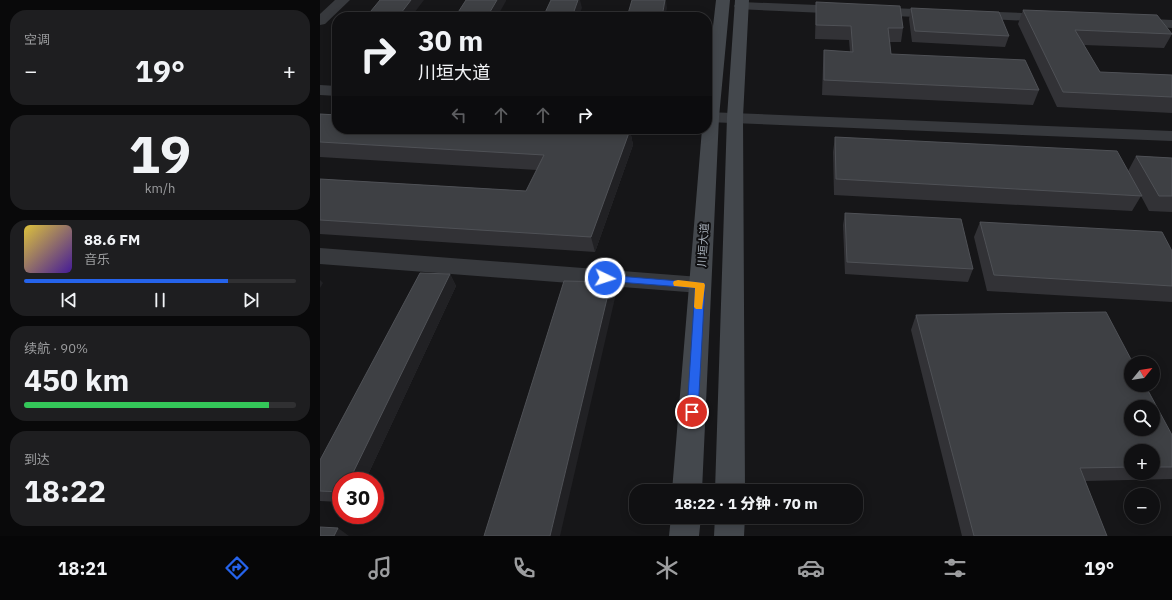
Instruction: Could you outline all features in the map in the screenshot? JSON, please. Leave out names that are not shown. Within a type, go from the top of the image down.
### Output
[{"type":"main road","name":"川垣大道","points":[[712,104],[735,2]]},
{"type":"main road","points":[[730,484],[735,2]]},
{"type":"main road","name":"川垣大道","points":[[687,484],[708,134]]},
{"type":"main road","points":[[684,536],[685,524]]},
{"type":"main road","points":[[729,536],[730,524]]},
{"type":"street","points":[[320,21],[343,0]]},
{"type":"street","points":[[735,2],[1060,19]]},
{"type":"street","points":[[1121,21],[1172,24]]},
{"type":"street","points":[[320,90],[332,91]]},
{"type":"street","points":[[712,117],[1172,136]]},
{"type":"street","points":[[320,256],[700,285]]},
{"type":"building","points":[[380,0],[411,0],[402,12],[370,12]]},
{"type":"building","points":[[466,0],[497,0],[490,12],[458,12]]},
{"type":"building","points":[[551,0],[578,0],[574,12],[545,12]]},
{"type":"building","points":[[632,0],[665,0],[663,12],[628,12]]},
{"type":"building","points":[[816,2],[900,6],[903,28],[888,28],[891,54],[1025,60],[1039,90],[824,80],[824,50],[853,52],[851,26],[816,25]]},
{"type":"building","points":[[911,8],[999,12],[1009,36],[915,31]]},
{"type":"building","points":[[1023,10],[1157,15],[1172,34],[1075,30],[1100,72],[1172,75],[1172,97],[1063,92]]},
{"type":"building","points":[[320,114],[332,115],[332,134],[629,134],[591,237],[320,220],[320,179],[526,191],[544,155],[320,142]]},
{"type":"building","points":[[835,137],[1117,151],[1142,196],[836,179]]},
{"type":"building","points":[[1136,156],[1172,158],[1172,196],[1159,196]]},
{"type":"building","points":[[845,213],[961,219],[973,269],[847,262]]},
{"type":"building","points":[[980,222],[1162,232],[1172,251],[1172,286],[994,275]]},
{"type":"building","points":[[420,273],[450,274],[353,472],[332,472],[332,492],[320,491],[320,460]]},
{"type":"building","points":[[564,281],[611,282],[550,536],[484,536]]},
{"type":"building","points":[[1106,312],[1129,356],[1124,356],[1124,392],[1149,392],[1153,400],[1124,400],[1124,436],[1160,436],[1160,413],[1172,435],[1172,467],[1160,467],[1160,444],[1124,444],[1124,467],[1080,468],[1107,536],[974,536],[916,315]]},
{"type":"building","points":[[320,527],[338,528],[334,536],[320,536]]},
{"type":"slow traffic","points":[[678,283],[700,285],[699,307]]},
{"type":"route","points":[[605,278],[700,285],[692,412]]}]
